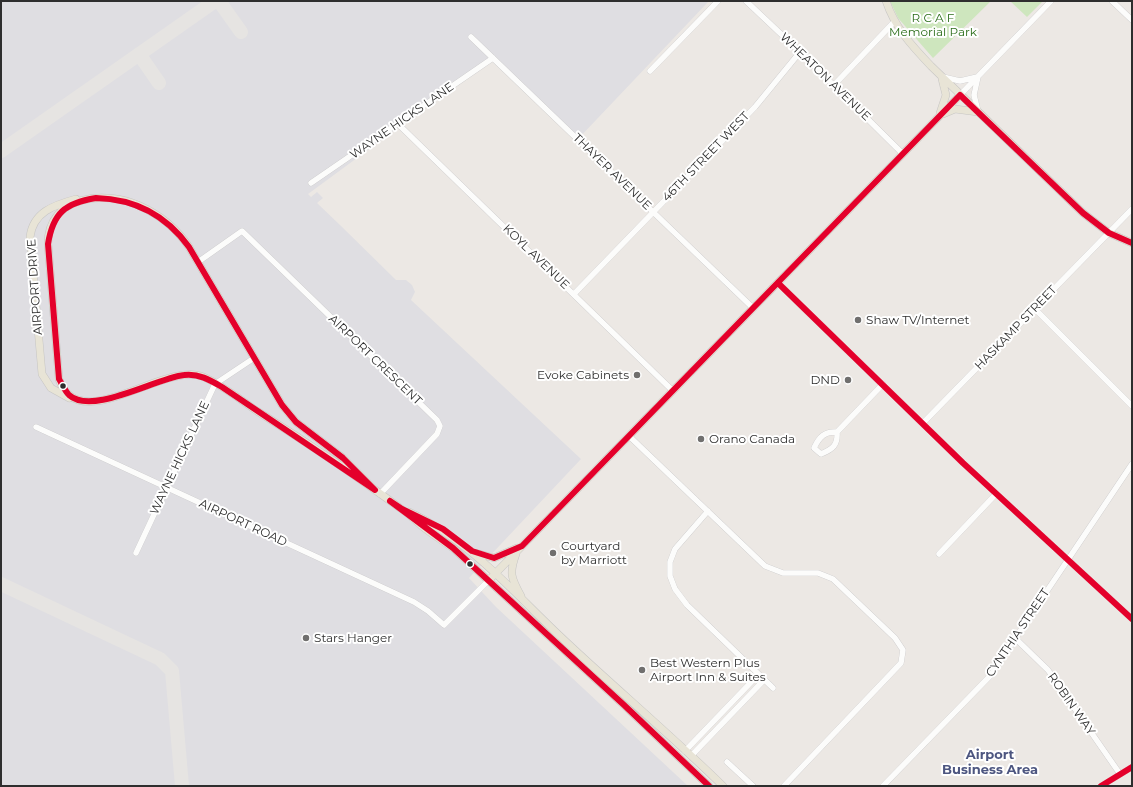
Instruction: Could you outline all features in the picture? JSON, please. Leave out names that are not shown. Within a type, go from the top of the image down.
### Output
[{"type":"main road","points":[[886,1],[894,22],[909,43],[960,95],[1083,213],[1109,233],[1132,243]]},
{"type":"main road","points":[[939,117],[946,95],[941,76]]},
{"type":"main road","points":[[489,580],[960,95]]},
{"type":"main road","points":[[939,117],[955,109],[978,112]]},
{"type":"main road","name":"AIRPORT DRIVE","points":[[378,492],[343,458],[296,422],[282,405],[198,262],[182,238],[158,216],[141,206],[128,202],[96,198],[79,198],[48,208],[34,223],[30,237],[42,374],[51,388],[67,398],[93,402],[109,399],[167,378],[185,374],[200,376],[215,384],[274,421],[378,492],[402,509],[424,528],[453,548],[708,786]]},
{"type":"main road","name":"AIRPORT DRIVE","points":[[78,400],[66,394],[59,379],[48,237],[51,224],[63,210],[79,201],[96,198]]},
{"type":"main road","name":"AIRPORT DRIVE","points":[[402,509],[443,529],[472,551],[525,603],[723,786]]},
{"type":"main road","points":[[472,551],[494,558],[520,548]]},
{"type":"main road","points":[[520,548],[511,568],[511,576],[525,603]]},
{"type":"street","name":"WHEATON AVENUE","points":[[746,1],[834,85],[903,154]]},
{"type":"street","points":[[960,95],[1051,1]]},
{"type":"street","points":[[1112,1],[1132,20]]},
{"type":"street","points":[[650,71],[714,2]]},
{"type":"street","points":[[834,85],[894,22]]},
{"type":"street","name":"THAYER AVENUE","points":[[471,37],[753,308]]},
{"type":"street","name":"46TH STREET WEST","points":[[574,294],[755,107],[800,52]]},
{"type":"street","name":"WAYNE HICKS LANE","points":[[311,183],[493,58]]},
{"type":"street","points":[[941,76],[960,81],[978,77]]},
{"type":"street","points":[[978,77],[974,97],[978,112]]},
{"type":"street","name":"KOYL AVENUE","points":[[398,124],[673,391]]},
{"type":"street","name":"HASKAMP STREET","points":[[923,423],[1132,209]]},
{"type":"street","name":"AIRPORT CRESCENT","points":[[198,262],[242,232],[438,421],[440,428],[437,434],[378,492]]},
{"type":"street","points":[[778,282],[996,494],[1132,619]]},
{"type":"street","points":[[1034,309],[1132,406]]},
{"type":"street","points":[[215,384],[254,358]]},
{"type":"street","name":"WAYNE HICKS LANE","points":[[136,553],[215,384]]},
{"type":"street","points":[[837,432],[883,384]]},
{"type":"street","name":"AIRPORT ROAD","points":[[36,427],[414,602],[433,614],[444,625],[489,580]]},
{"type":"street","points":[[830,431],[837,432],[838,441],[834,447],[821,454],[817,452],[814,448],[823,435],[830,431]]},
{"type":"street","points":[[629,436],[770,569],[783,573],[818,574],[834,579],[895,638],[903,650],[901,663],[784,786]]},
{"type":"street","name":"CYNTHIA STREET","points":[[883,786],[990,676],[1132,464]]},
{"type":"street","points":[[939,554],[996,494]]},
{"type":"street","points":[[708,511],[675,549],[670,562],[670,576],[674,589],[684,602],[773,688]]},
{"type":"street","name":"ROBIN WAY","points":[[1016,639],[1048,670],[1120,774]]},
{"type":"street","points":[[688,753],[758,675]]},
{"type":"street","points":[[688,753],[764,680]]},
{"type":"street","points":[[727,762],[753,786]]},
{"type":"street","points":[[1102,786],[1132,767]]},
{"type":"shaded area","points":[[1,1],[709,1],[578,139],[493,58],[308,194],[311,197],[317,192],[323,198],[317,203],[396,280],[406,280],[412,285],[415,292],[411,300],[581,459],[469,578],[496,607],[688,786],[1,786]]},
{"type":"green space","name":"R C A F Memorial Park","points":[[890,1],[991,1],[933,58],[898,18]]},
{"type":"green space","name":"R C A F Memorial Park","points":[[1010,1],[1043,1],[1027,17]]},
{"type":"taxiway","points":[[1,151],[215,1]]},
{"type":"taxiway","points":[[219,1],[241,32]]},
{"type":"taxiway","points":[[139,54],[159,83]]},
{"type":"taxiway","points":[[1,584],[160,659],[172,671],[182,786]]},
{"type":"transit line","points":[[390,501],[402,509],[443,529],[472,551],[494,558],[522,546],[960,95],[1083,213],[1109,233],[1132,243]]},
{"type":"transit line","points":[[96,198],[123,202],[148,211],[170,226],[180,236],[189,247],[282,405],[296,422],[343,458],[375,490],[222,387],[199,376],[184,375],[172,378],[108,399],[93,401],[79,400],[69,395],[59,379],[48,244],[53,224],[62,211],[76,203],[96,198]]},
{"type":"transit line","points":[[778,283],[963,463],[1132,619]]},
{"type":"transit line","points":[[390,501],[453,548],[624,705],[709,786]]},
{"type":"transit line","points":[[1101,786],[1132,767]]},
{"type":"place","name":"Shaw TV/Internet","points":[[858,320]]},
{"type":"place","name":"Evoke Cabinets","points":[[637,375]]},
{"type":"place","name":"DND","points":[[848,380]]},
{"type":"place","name":"Orano Canada","points":[[701,439]]},
{"type":"place","name":"Courtyard by Marriott","points":[[553,553]]},
{"type":"place","name":"Stars Hanger","points":[[306,638]]},
{"type":"place","name":"Best Western Plus Airport Inn & Suites","points":[[642,670]]},
{"type":"district","name":"Airport Business Area","points":[[990,762]]}]
